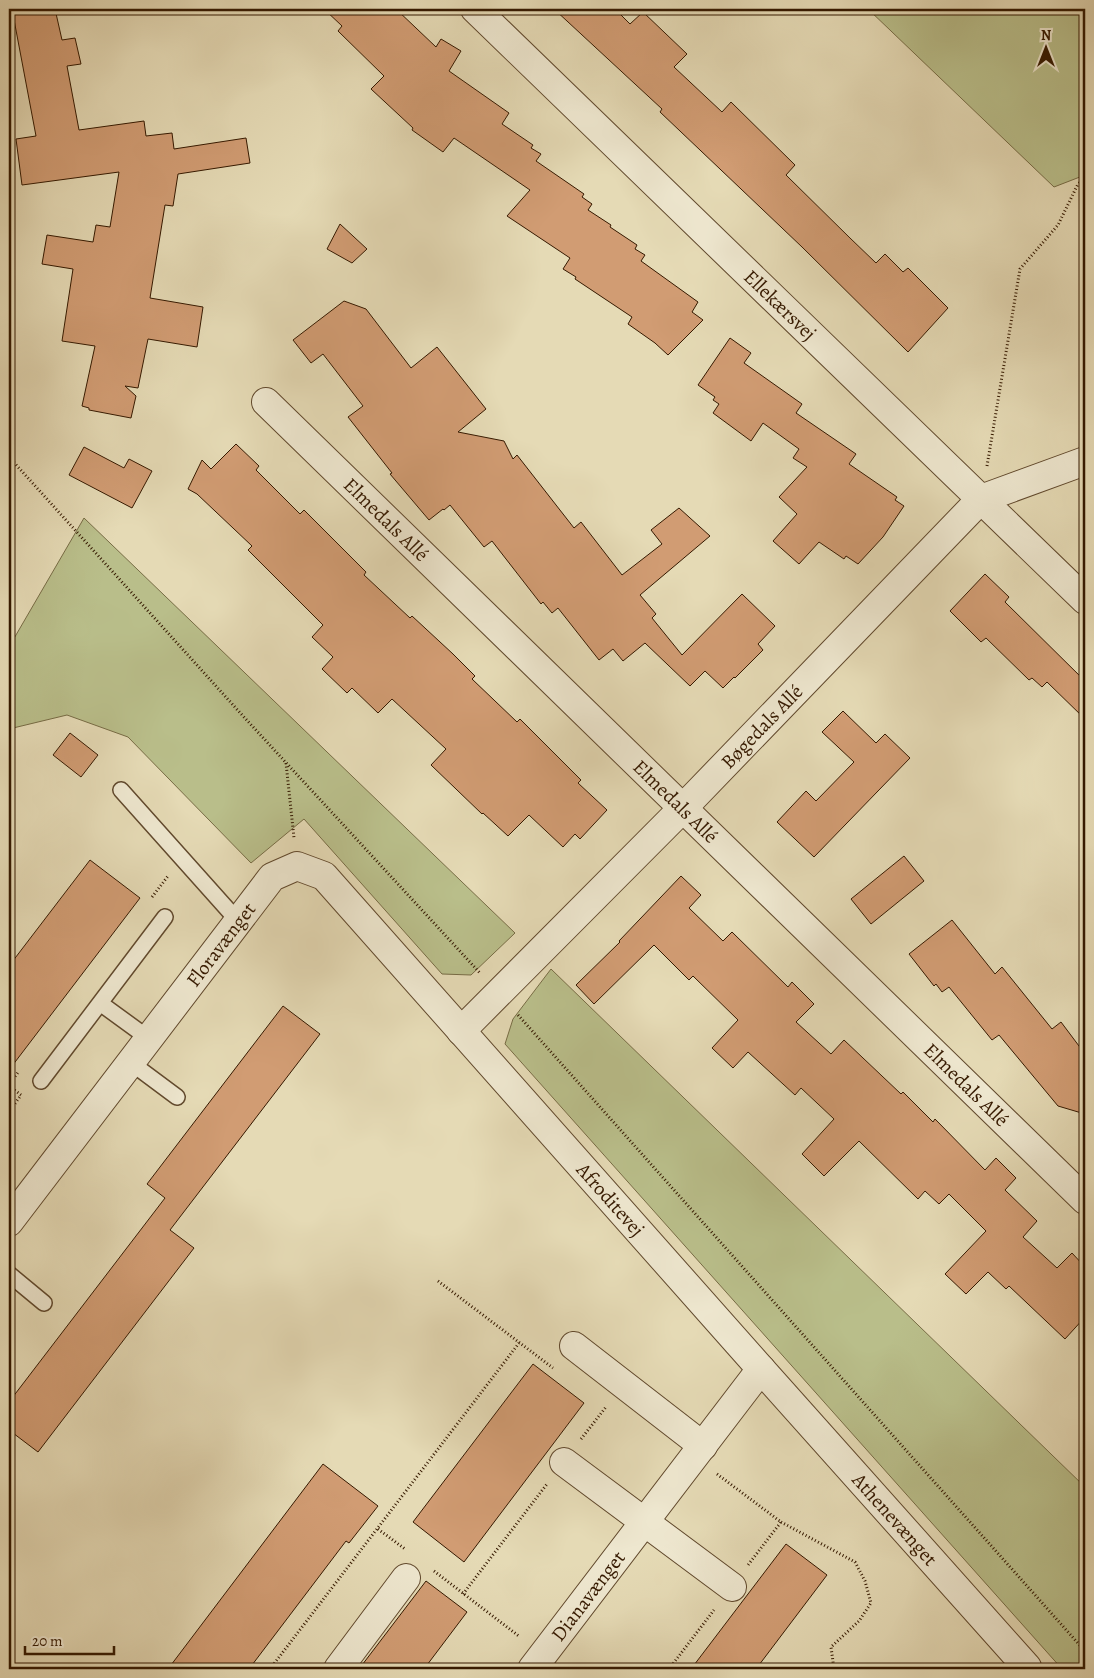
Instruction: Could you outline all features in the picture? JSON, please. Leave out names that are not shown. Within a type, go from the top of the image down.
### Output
[{"type":"street","name":"Ellekærsvej","points":[[475,9],[1085,600]]},
{"type":"street","name":"Elmedals Allé","points":[[266,402],[1085,1200]]},
{"type":"street","name":"Bøgedals Allé","points":[[461,1031],[683,808],[981,499],[1085,461]]},
{"type":"street","name":"Floravænget","points":[[9,1222],[272,877],[297,866]]},
{"type":"street","points":[[297,866],[324,876],[461,1031]]},
{"type":"street","name":"Afroditevej","points":[[461,1031],[761,1369]]},
{"type":"street","points":[[574,1346],[702,1446]]},
{"type":"street","name":"Dianavænget","points":[[538,1662],[761,1369]]},
{"type":"street","name":"Athenevænget","points":[[761,1369],[1027,1667],[1025,1669]]},
{"type":"street","points":[[564,1462],[723,1581]]},
{"type":"street","points":[[338,1669],[417,1572]]},
{"type":"lane","points":[[121,790],[238,921]]},
{"type":"lane","points":[[41,1081],[165,916]]},
{"type":"lane","points":[[100,1003],[148,1038]]},
{"type":"lane","points":[[130,1062],[177,1096]]},
{"type":"lane","points":[[9,1274],[44,1302]]},
{"type":"path","points":[[981,499],[1020,269],[1058,225],[1078,184],[1085,179]]},
{"type":"path","points":[[9,457],[498,993],[1085,1651]]},
{"type":"path","points":[[286,762],[297,866]]},
{"type":"path","points":[[9,1086],[21,1095],[9,1112]]},
{"type":"path","points":[[270,1669],[519,1343]]},
{"type":"path","points":[[463,1594],[623,1384]]},
{"type":"path","points":[[781,1522],[855,1562],[865,1581],[871,1604],[858,1621],[831,1647],[834,1669]]},
{"type":"path","points":[[378,1529],[407,1551]]},
{"type":"path","points":[[417,1572],[463,1594],[538,1662]]},
{"type":"green space","points":[[868,9],[1085,9],[1085,175],[1054,187]]},
{"type":"green space","points":[[84,518],[515,933],[471,975],[442,974],[304,819],[251,863],[128,737],[67,715],[9,729],[9,647]]},
{"type":"green space","points":[[551,969],[1085,1487],[1085,1669],[1062,1669],[505,1044],[513,1019]]},
{"type":"building","points":[[12,9],[55,9],[62,40],[75,38],[81,64],[67,66],[79,130],[144,121],[146,136],[172,133],[174,149],[246,138],[250,163],[178,174],[173,206],[165,205],[150,298],[203,307],[197,347],[148,339],[138,388],[125,386],[136,396],[131,418],[89,410],[89,408],[82,406],[95,346],[62,341],[73,269],[42,264],[47,235],[93,242],[96,225],[110,227],[119,172],[22,185],[16,139],[36,136]]},
{"type":"building","points":[[324,9],[396,9],[436,47],[441,39],[461,51],[449,71],[509,113],[502,124],[533,145],[531,148],[541,154],[536,161],[584,194],[582,197],[592,204],[588,210],[637,245],[635,249],[645,255],[641,261],[698,302],[692,312],[703,320],[668,355],[655,343],[628,324],[632,317],[563,269],[570,258],[507,216],[530,190],[454,138],[443,152],[412,130],[413,128],[371,89],[384,76],[338,31],[342,26]]},
{"type":"building","points":[[554,9],[615,9],[630,24],[643,12],[687,54],[674,67],[722,112],[731,102],[795,165],[786,175],[850,238],[876,263],[885,254],[903,272],[908,268],[948,308],[908,352],[802,247],[660,112],[662,109]]},
{"type":"building","points":[[340,224],[367,249],[352,263],[327,249]]},
{"type":"building","points":[[344,301],[366,309],[411,368],[437,347],[486,409],[458,432],[504,441],[513,459],[517,455],[574,528],[581,522],[622,575],[662,544],[651,530],[679,508],[710,536],[640,595],[656,614],[652,618],[682,655],[742,594],[775,626],[758,644],[763,650],[723,688],[705,671],[690,686],[645,643],[623,661],[613,649],[599,660],[558,608],[552,613],[543,602],[541,604],[492,541],[484,547],[450,505],[429,520],[390,474],[392,473],[348,417],[363,406],[323,354],[311,363],[293,340]]},
{"type":"building","points":[[730,338],[751,353],[744,363],[802,404],[796,413],[856,454],[849,464],[897,497],[895,500],[904,506],[883,537],[858,564],[846,556],[844,559],[819,542],[799,564],[773,541],[797,514],[779,497],[807,467],[793,458],[799,449],[763,423],[751,441],[713,413],[719,404],[713,400],[715,397],[698,385]]},
{"type":"building","points":[[236,444],[259,466],[256,470],[300,514],[304,510],[366,572],[364,575],[410,618],[412,616],[453,654],[475,676],[472,679],[517,722],[520,719],[581,780],[578,783],[607,810],[580,839],[575,834],[563,847],[529,815],[508,836],[431,765],[446,749],[392,699],[378,713],[352,688],[347,693],[322,669],[333,657],[312,637],[323,625],[248,550],[252,546],[197,494],[188,489],[202,460],[211,469]]},
{"type":"building","points":[[84,447],[124,468],[129,459],[152,471],[132,508],[69,475]]},
{"type":"building","points":[[985,574],[1009,597],[1005,602],[1085,681],[1085,719],[1047,682],[1042,687],[1032,678],[1029,680],[986,638],[981,642],[950,611]]},
{"type":"building","points":[[843,711],[876,743],[885,734],[910,758],[814,857],[777,822],[806,791],[816,801],[854,762],[822,732]]},
{"type":"building","points":[[70,733],[98,755],[81,777],[53,755]]},
{"type":"building","points":[[904,856],[924,881],[871,924],[851,899]]},
{"type":"building","points":[[90,860],[140,898],[9,1070],[9,966]]},
{"type":"building","points":[[681,876],[701,895],[689,908],[723,941],[732,932],[788,987],[792,982],[814,1004],[796,1022],[831,1054],[844,1040],[901,1094],[903,1092],[933,1122],[935,1119],[985,1170],[996,1158],[1016,1178],[1005,1190],[1037,1221],[1023,1237],[1057,1268],[1072,1253],[1085,1267],[1085,1317],[1065,1339],[1009,1286],[1006,1289],[988,1272],[966,1294],[945,1274],[986,1231],[949,1194],[939,1204],[925,1191],[918,1199],[859,1141],[824,1176],[802,1154],[834,1119],[801,1088],[795,1095],[748,1052],[733,1068],[712,1048],[738,1020],[693,976],[689,980],[654,945],[594,1004],[576,985],[620,942]]},
{"type":"building","points":[[952,920],[995,974],[1002,967],[1052,1029],[1061,1022],[1085,1054],[1085,1114],[1058,1106],[999,1035],[992,1040],[949,987],[942,992],[936,984],[934,986],[909,954]]},
{"type":"building","points":[[283,1006],[320,1034],[170,1230],[194,1248],[38,1452],[9,1430],[9,1402],[165,1198],[147,1184]]},
{"type":"building","points":[[533,1364],[584,1403],[464,1562],[413,1522]]},
{"type":"building","points":[[323,1464],[378,1506],[349,1543],[346,1541],[249,1669],[168,1669]]},
{"type":"building","points":[[786,1544],[827,1575],[756,1669],[691,1669]]},
{"type":"building","points":[[426,1581],[467,1612],[424,1669],[359,1669]]}]
